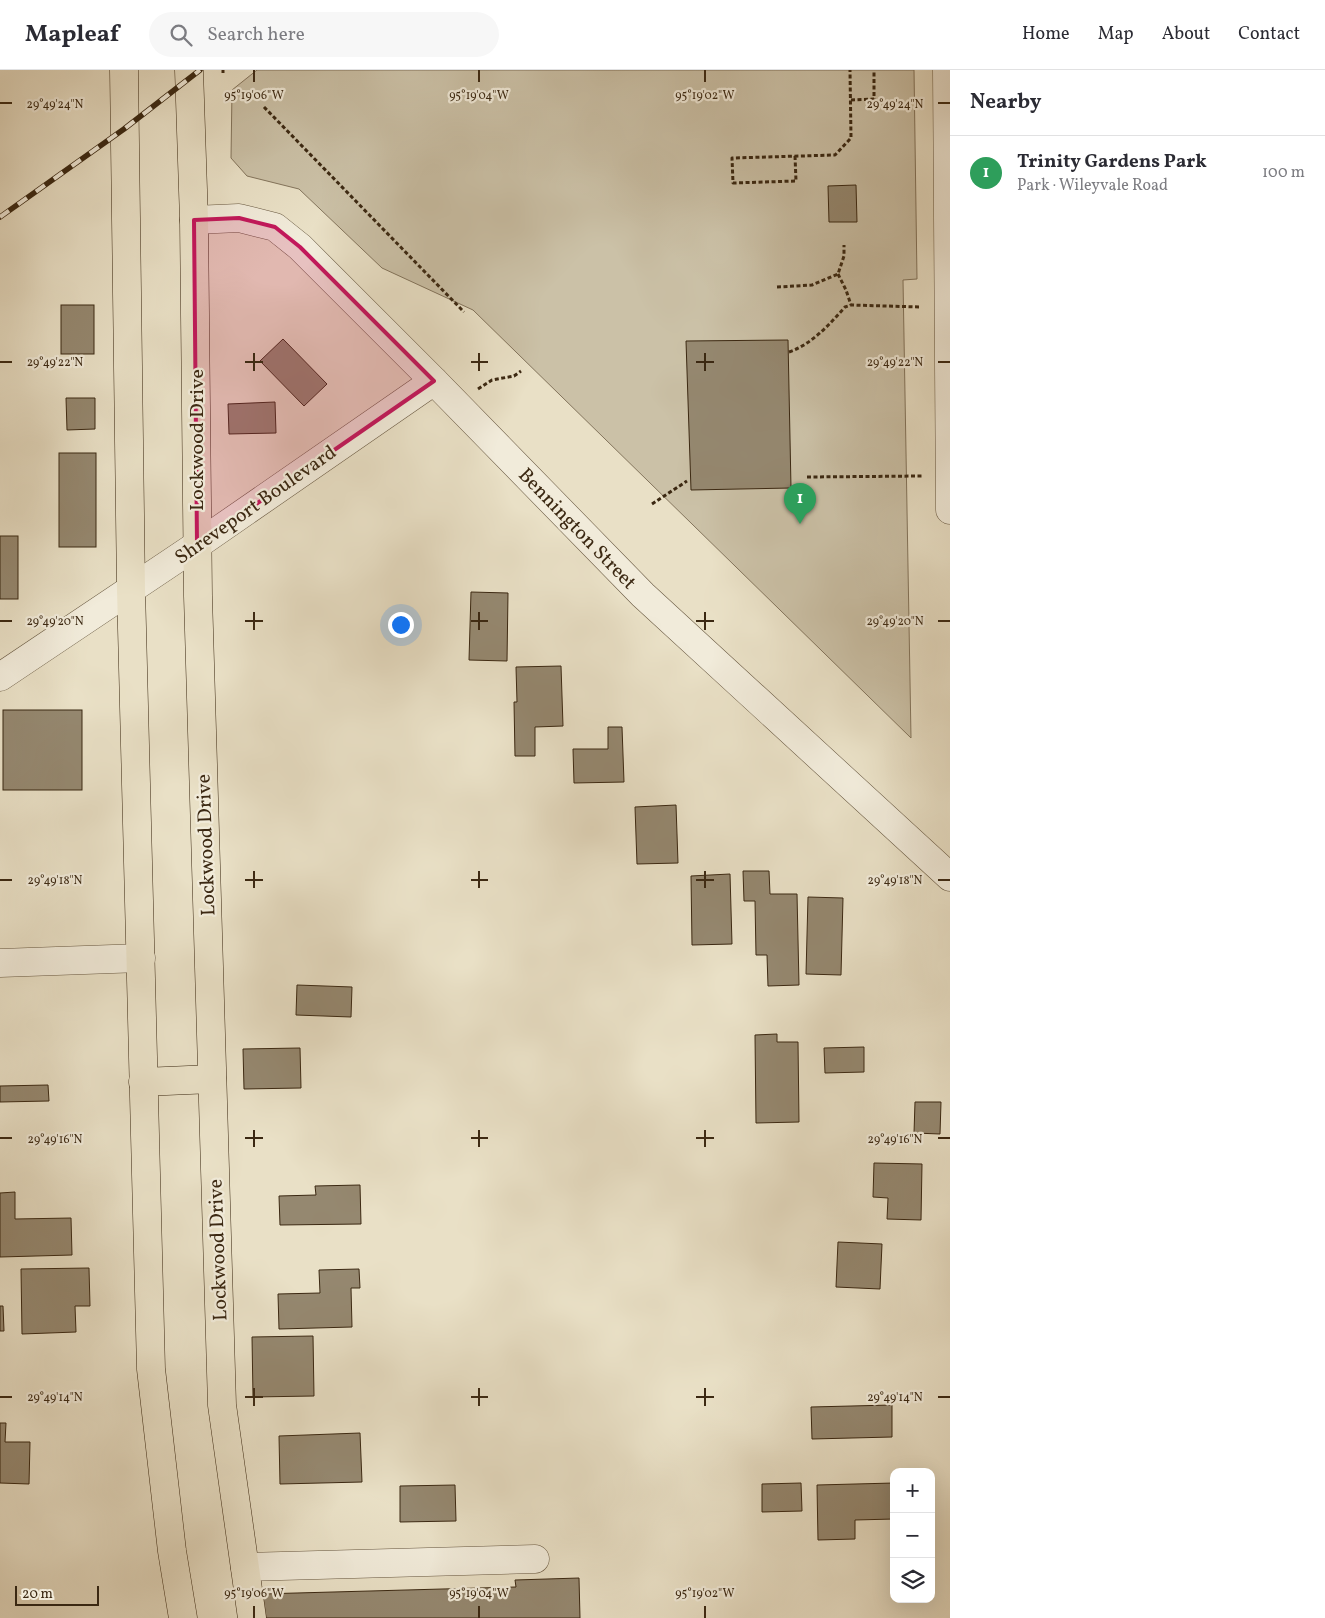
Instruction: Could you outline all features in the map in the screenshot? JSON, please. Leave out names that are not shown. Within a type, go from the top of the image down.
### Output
[{"type":"main road","points":[[124,70],[131,589],[151,1369],[172,1551],[183,1618]]},
{"type":"main road","name":"Lockwood Drive","points":[[189,70],[194,220],[197,545],[222,1405],[252,1618]]},
{"type":"main road","points":[[143,1082],[212,1079]]},
{"type":"main road","points":[[172,1551],[172,1618]]},
{"type":"street","points":[[947,70],[950,510]]},
{"type":"street","name":"Bennington Street","points":[[194,220],[239,218],[275,227],[300,247],[434,380],[643,595],[950,876]]},
{"type":"street","name":"Shreveport Boulevard","points":[[0,677],[197,545],[434,380]]},
{"type":"street","points":[[0,963],[141,958]]},
{"type":"street","points":[[245,1567],[535,1559]]},
{"type":"path","points":[[795,156],[796,181],[733,183],[732,158],[795,156],[835,155],[851,138],[850,70]]},
{"type":"path","points":[[850,100],[874,99],[874,70]]},
{"type":"path","points":[[264,107],[464,312]]},
{"type":"path","points":[[844,244],[844,256],[838,274],[846,290],[850,305]]},
{"type":"path","points":[[777,287],[812,285],[838,274]]},
{"type":"path","points":[[789,352],[803,347],[845,307],[850,305],[909,307]]},
{"type":"path","points":[[476,390],[492,380],[514,376],[521,371]]},
{"type":"path","points":[[807,477],[912,476]]},
{"type":"path","points":[[652,504],[687,481]]},
{"type":"highlighted area","points":[[239,218],[275,227],[300,247],[434,381],[197,545],[194,220]]},
{"type":"shaded area","points":[[257,70],[914,70],[917,279],[903,280],[911,738],[473,310],[382,268],[299,189],[247,176],[231,158],[232,90]]},
{"type":"building","points":[[856,185],[857,222],[829,222],[828,186]]},
{"type":"building","points":[[61,305],[94,305],[94,354],[61,354]]},
{"type":"building","points":[[283,339],[327,384],[304,406],[260,361]]},
{"type":"building","points":[[788,340],[791,488],[691,490],[686,341]]},
{"type":"building","points":[[66,398],[95,398],[95,429],[67,430]]},
{"type":"building","points":[[275,402],[276,433],[229,434],[228,404]]},
{"type":"building","points":[[59,453],[96,453],[96,547],[59,547]]},
{"type":"building","points":[[0,536],[18,536],[18,599],[0,599]]},
{"type":"building","points":[[471,592],[508,593],[507,661],[469,660]]},
{"type":"building","points":[[561,666],[563,726],[535,727],[535,756],[515,756],[514,702],[517,702],[516,667]]},
{"type":"building","points":[[3,710],[82,710],[82,790],[3,790]]},
{"type":"building","points":[[608,727],[622,727],[624,782],[574,783],[573,749],[608,749]]},
{"type":"building","points":[[676,805],[678,863],[637,864],[635,807]]},
{"type":"building","points":[[743,871],[769,871],[770,894],[797,894],[799,985],[768,986],[767,955],[756,955],[755,901],[744,901]]},
{"type":"building","points":[[730,874],[732,944],[692,945],[691,876]]},
{"type":"building","points":[[808,897],[843,898],[841,975],[806,974]]},
{"type":"building","points":[[297,985],[352,987],[351,1017],[296,1015]]},
{"type":"building","points":[[777,1034],[777,1042],[798,1042],[799,1122],[756,1123],[755,1035]]},
{"type":"building","points":[[864,1047],[864,1072],[825,1073],[824,1048]]},
{"type":"building","points":[[300,1048],[301,1088],[244,1089],[243,1049]]},
{"type":"building","points":[[48,1085],[49,1101],[0,1102],[0,1086]]},
{"type":"building","points":[[915,1102],[941,1102],[940,1134],[914,1133]]},
{"type":"building","points":[[874,1163],[922,1164],[921,1220],[887,1219],[888,1198],[873,1197]]},
{"type":"building","points":[[360,1185],[361,1224],[280,1225],[279,1196],[316,1195],[315,1186]]},
{"type":"building","points":[[15,1192],[15,1219],[71,1218],[72,1255],[0,1257],[0,1193]]},
{"type":"building","points":[[838,1242],[882,1244],[880,1289],[836,1287]]},
{"type":"building","points":[[89,1268],[90,1306],[75,1306],[76,1332],[22,1334],[21,1269]]},
{"type":"building","points":[[359,1269],[360,1288],[351,1288],[352,1327],[279,1329],[278,1294],[320,1293],[319,1270]]},
{"type":"building","points":[[0,1306],[3,1306],[4,1331],[0,1331]]},
{"type":"building","points":[[313,1336],[314,1396],[253,1397],[252,1337]]},
{"type":"building","points":[[892,1405],[892,1437],[812,1439],[811,1407]]},
{"type":"building","points":[[0,1423],[6,1423],[5,1442],[30,1442],[29,1484],[0,1483]]},
{"type":"building","points":[[360,1433],[362,1482],[280,1484],[279,1436]]},
{"type":"building","points":[[801,1483],[802,1511],[762,1512],[762,1484]]},
{"type":"building","points":[[890,1483],[890,1519],[855,1520],[855,1539],[818,1540],[817,1485]]},
{"type":"building","points":[[455,1485],[456,1521],[400,1522],[400,1486]]},
{"type":"building","points":[[579,1578],[580,1618],[261,1618],[260,1594],[516,1587],[515,1580]]},
{"type":"railway","points":[[0,217],[124,129],[200,70]]},
{"type":"place","name":"Trinity Gardens Park","points":[[800,524]]}]
